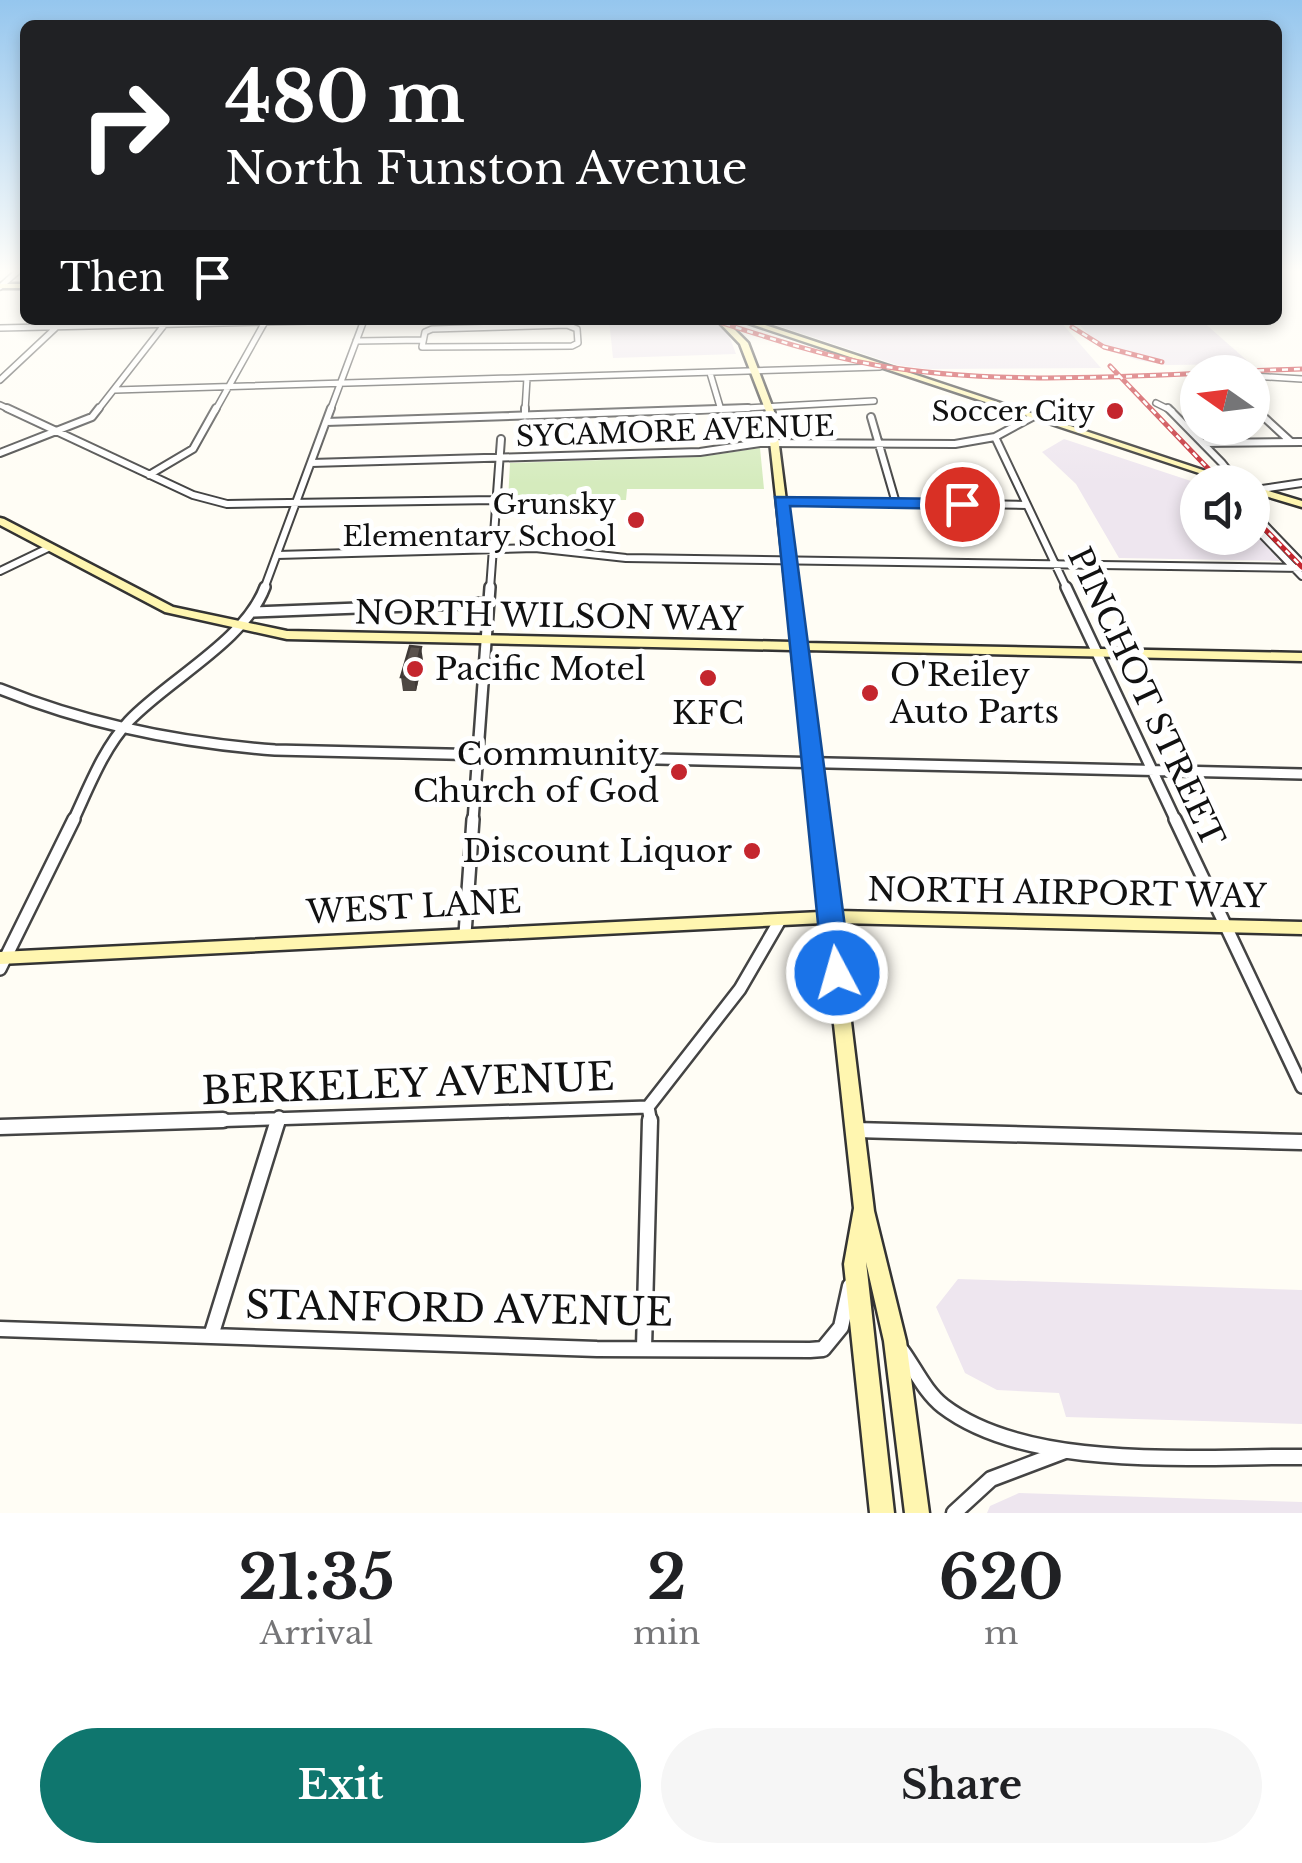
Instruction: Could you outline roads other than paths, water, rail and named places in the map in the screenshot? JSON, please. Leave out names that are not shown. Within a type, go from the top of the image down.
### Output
[{"type":"main road","points":[[744,343],[770,406],[864,1210],[882,1269],[895,1341],[916,1513]]},
{"type":"main road","points":[[802,343],[1182,465]]},
{"type":"main road","points":[[1270,494],[1302,504]]},
{"type":"main road","name":"NORTH WILSON WAY","points":[[0,521],[137,597],[236,627],[324,638],[1302,657]]},
{"type":"main road","name":"WEST LANE","points":[[2,962],[831,917]]},
{"type":"main road","name":"NORTH AIRPORT WAY","points":[[831,917],[1302,928]]},
{"type":"main road","points":[[864,1210],[855,1264],[882,1513]]},
{"type":"street","points":[[0,380],[40,343]]},
{"type":"street","points":[[0,452],[92,417],[151,343]]},
{"type":"street","points":[[149,475],[176,463],[193,449],[253,343]]},
{"type":"street","points":[[2,962],[103,756],[121,730],[253,612],[355,343]]},
{"type":"street","points":[[423,343],[422,348],[430,350],[564,347],[576,343]]},
{"type":"street","points":[[115,390],[880,367]]},
{"type":"street","points":[[710,373],[721,410]]},
{"type":"street","points":[[1270,377],[1298,378]]},
{"type":"street","points":[[525,416],[527,378]]},
{"type":"street","points":[[326,422],[721,410],[874,401]]},
{"type":"street","points":[[1156,404],[1180,420]]},
{"type":"street","points":[[0,405],[149,475],[227,504],[496,500]]},
{"type":"street","points":[[871,416],[896,503]]},
{"type":"street","name":"SYCAMORE AVENUE","points":[[311,464],[700,452],[775,442],[955,444],[995,437],[1034,416]]},
{"type":"street","points":[[1270,423],[1291,442]]},
{"type":"street","name":"PINCHOT STREET","points":[[995,437],[1302,1087]]},
{"type":"street","points":[[465,934],[500,439]]},
{"type":"street","points":[[1270,442],[1302,442]]},
{"type":"street","points":[[1204,445],[1223,465]]},
{"type":"street","points":[[1270,488],[1302,483]]},
{"type":"street","points":[[781,501],[1027,505]]},
{"type":"street","points":[[1270,533],[1300,569]]},
{"type":"street","points":[[1270,541],[1300,569]]},
{"type":"street","points":[[0,571],[48,548]]},
{"type":"street","points":[[277,555],[546,548],[626,558],[1300,569]]},
{"type":"street","points":[[253,612],[488,603]]},
{"type":"street","points":[[0,690],[121,730],[275,750],[1302,774]]},
{"type":"street","name":"BERKELEY AVENUE","points":[[0,1126],[648,1108],[740,989],[780,920]]},
{"type":"street","points":[[644,1348],[652,1130],[648,1108]]},
{"type":"street","points":[[211,1336],[278,1118]]},
{"type":"street","points":[[854,1130],[1302,1142]]},
{"type":"street","name":"STANFORD AVENUE","points":[[0,1329],[644,1348],[823,1349],[841,1326],[855,1264]]},
{"type":"street","points":[[895,1341],[934,1395],[960,1418],[984,1430],[1068,1450],[1302,1457]]},
{"type":"street","points":[[954,1513],[969,1491],[1002,1470],[1036,1464],[1068,1450]]},
{"type":"railway","points":[[785,343],[875,365],[928,372],[1034,378],[1119,376]]},
{"type":"railway","points":[[1097,343],[1162,362]]},
{"type":"railway","points":[[1110,366],[1119,376]]},
{"type":"railway","points":[[1119,376],[1302,369]]},
{"type":"railway","points":[[1119,376],[1205,465]]},
{"type":"railway","points":[[1270,534],[1302,567]]},
{"type":"place","name":"Soccer City","points":[[1115,411]]},
{"type":"place","name":"Grunsky Elementary School","points":[[636,520]]},
{"type":"place","name":"Pacific Motel","points":[[415,669]]},
{"type":"place","name":"KFC","points":[[708,678]]},
{"type":"place","name":"O'Reiley Auto Parts","points":[[870,693]]},
{"type":"place","name":"Community Church of God","points":[[679,772]]},
{"type":"place","name":"Discount Liquor","points":[[752,851]]}]
